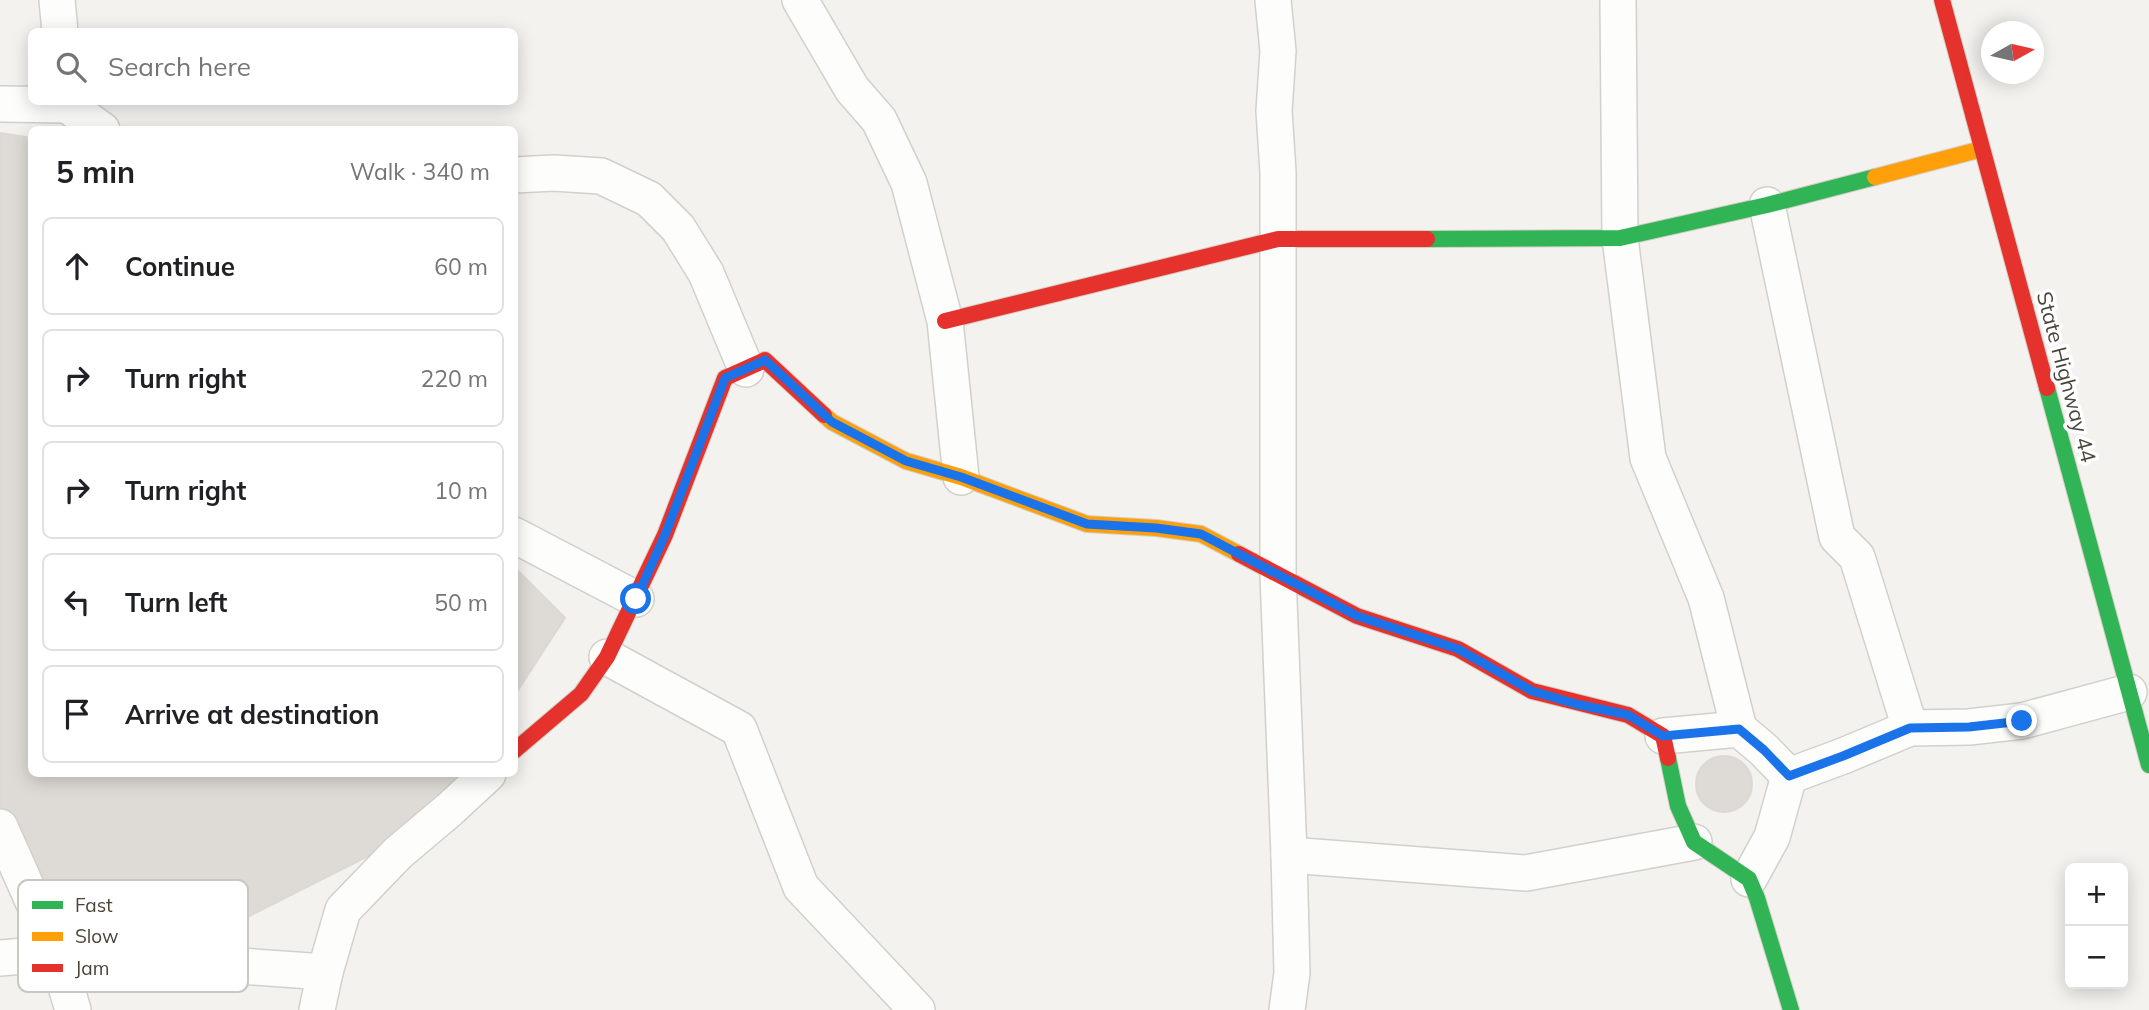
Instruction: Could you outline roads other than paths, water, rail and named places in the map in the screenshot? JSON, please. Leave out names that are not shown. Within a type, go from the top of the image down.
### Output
[{"type":"street","points":[[57,0],[60,28]]},
{"type":"street","points":[[800,0],[852,89],[879,120],[909,183],[945,321],[961,477]]},
{"type":"street","points":[[1273,0],[1278,51],[1274,111],[1278,172],[1278,575],[1292,973],[1287,1010]]},
{"type":"street","points":[[1618,0],[1620,238],[1648,458],[1706,598],[1739,729],[1789,776]]},
{"type":"street","name":"State Highway 44","points":[[1942,0],[2149,765]]},
{"type":"street","points":[[0,104],[28,104]]},
{"type":"street","points":[[70,105],[97,126]]},
{"type":"street","points":[[945,321],[1278,239],[1620,238],[1767,205],[1982,149]]},
{"type":"street","points":[[518,175],[554,173],[601,176],[649,198],[678,228],[706,273],[746,369]]},
{"type":"street","points":[[1767,205],[1837,537],[1857,557],[1910,728]]},
{"type":"street","points":[[518,748],[581,694],[607,657],[665,535],[725,378],[765,360],[832,422],[906,461],[961,477],[1087,524],[1201,534],[1357,616],[1458,649],[1532,691],[1628,715],[1663,736],[1739,729]]},
{"type":"street","points":[[518,537],[636,599]]},
{"type":"street","points":[[607,657],[739,729],[801,887],[917,1010]]},
{"type":"street","points":[[1789,776],[1910,728],[1969,727],[2022,721],[2129,692]]},
{"type":"street","points":[[1663,736],[1678,806],[1694,842],[1749,879],[1791,1010]]},
{"type":"street","points":[[1749,879],[1772,837],[1789,776]]},
{"type":"street","points":[[317,1010],[343,910],[398,853],[485,777]]},
{"type":"street","points":[[0,827],[24,880]]},
{"type":"street","points":[[1289,855],[1526,873],[1694,842]]},
{"type":"street","points":[[0,958],[18,956]]},
{"type":"street","points":[[248,967],[325,972]]},
{"type":"street","points":[[68,992],[73,1010]]}]
